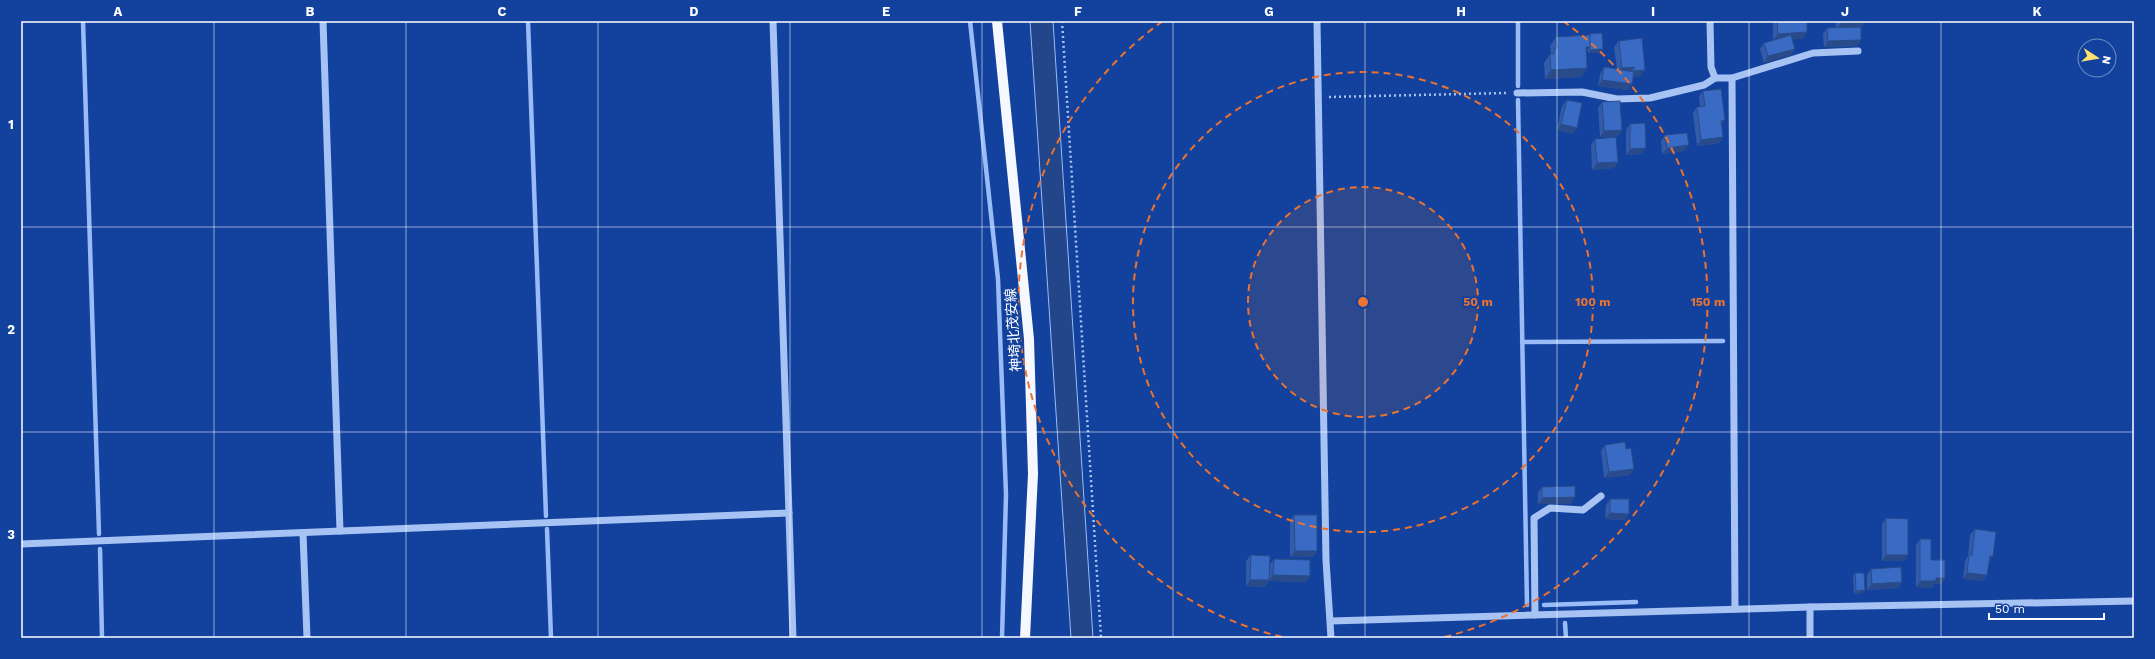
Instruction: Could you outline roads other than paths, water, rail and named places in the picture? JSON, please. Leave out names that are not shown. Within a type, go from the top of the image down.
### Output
[{"type":"main road","name":"神埼北茂安線","points":[[997,21],[1029,339],[1033,474],[1025,638]]},
{"type":"street","points":[[323,21],[340,531]]},
{"type":"street","points":[[773,21],[793,638]]},
{"type":"street","points":[[1317,21],[1326,552],[1331,638]]},
{"type":"street","points":[[1710,21],[1710,67],[1715,78]]},
{"type":"street","points":[[1517,93],[1582,92],[1617,99],[1650,98],[1704,85],[1715,78],[1732,78],[1813,53],[1858,51]]},
{"type":"street","points":[[1732,78],[1735,609]]},
{"type":"street","points":[[1535,615],[1534,518],[1550,508],[1583,510],[1601,496]]},
{"type":"street","points":[[21,544],[789,513]]},
{"type":"street","points":[[304,533],[307,638]]},
{"type":"street","points":[[1331,621],[1810,607],[2134,601]]},
{"type":"street","points":[[1810,607],[1810,638]]},
{"type":"water","points":[[1030,21],[1053,21],[1093,638],[1071,638]]},
{"type":"waterway","points":[[83,21],[99,534]]},
{"type":"waterway","points":[[528,21],[546,516]]},
{"type":"waterway","points":[[970,21],[998,279],[1006,495],[1002,638]]},
{"type":"waterway","points":[[1518,21],[1518,86]]},
{"type":"waterway","points":[[1518,100],[1527,605]]},
{"type":"waterway","points":[[1522,342],[1723,341]]},
{"type":"waterway","points":[[547,529],[551,638]]},
{"type":"waterway","points":[[100,549],[102,638]]},
{"type":"waterway","points":[[1544,605],[1636,602]]},
{"type":"waterway","points":[[1565,623],[1566,638]]}]
